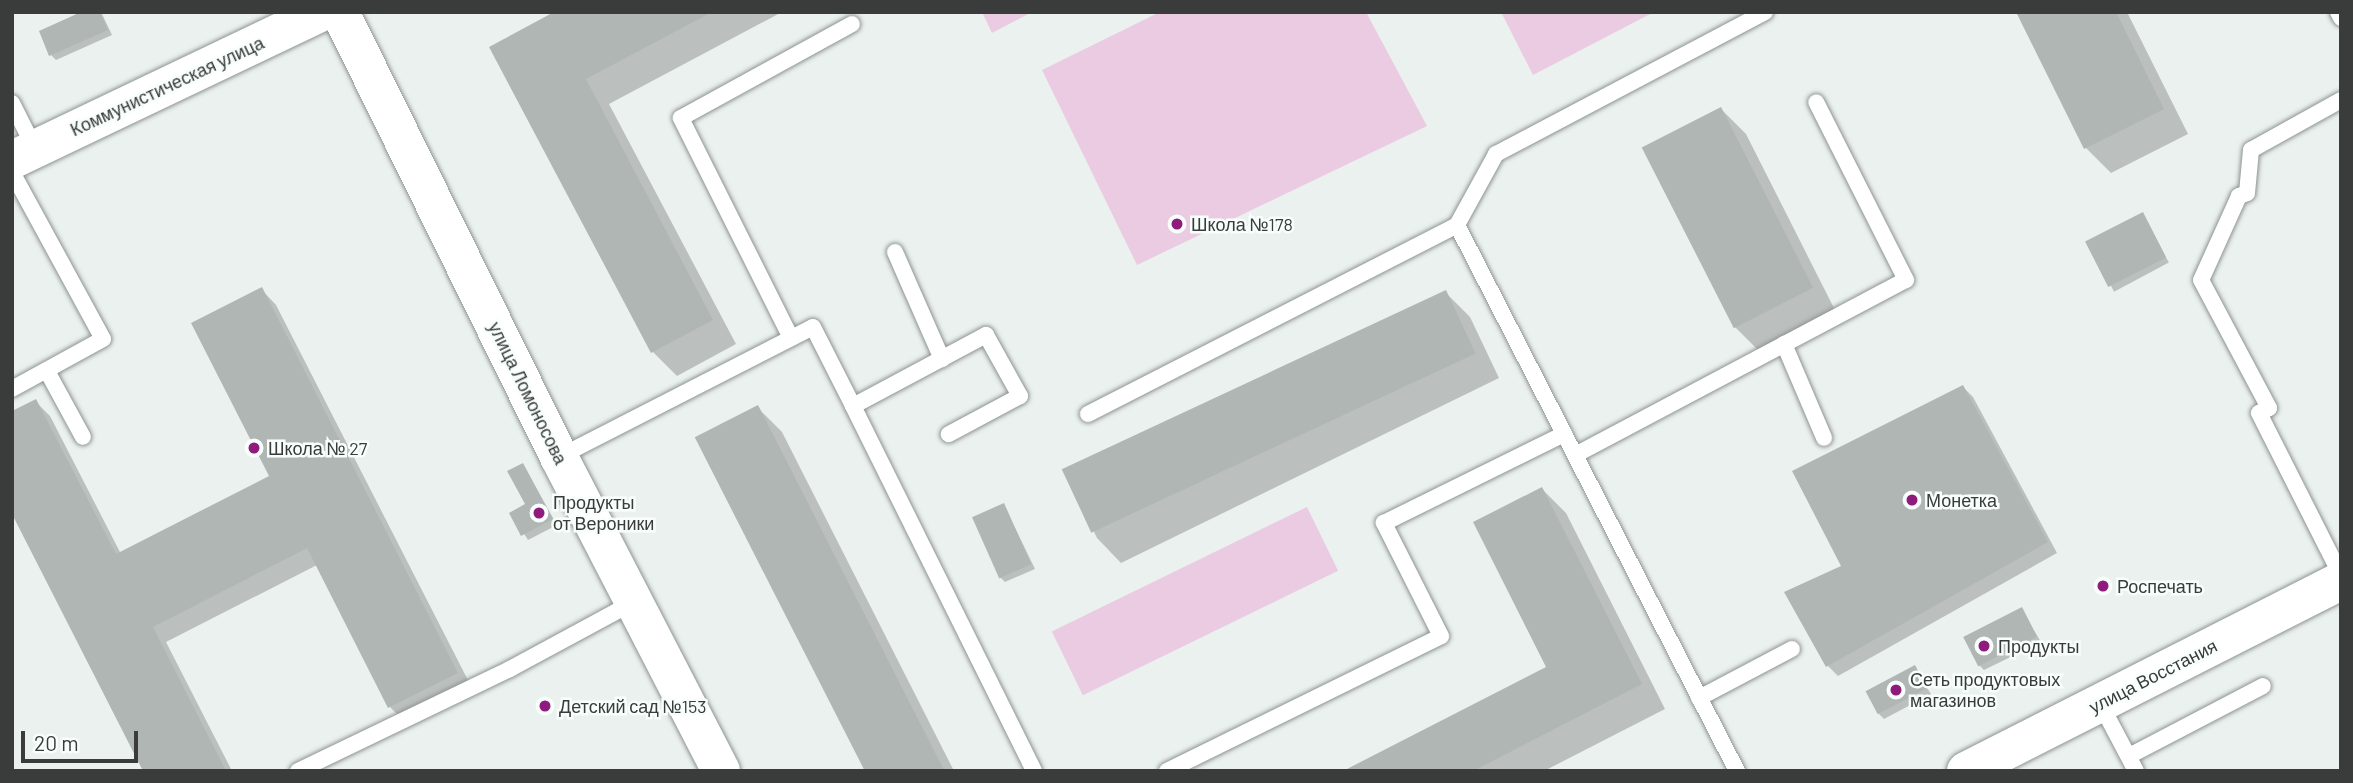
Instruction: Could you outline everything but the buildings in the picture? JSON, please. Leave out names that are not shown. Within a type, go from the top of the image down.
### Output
[{"type":"street","name":"Коммунистическая улица","points":[[20,160],[322,12]]},
{"type":"street","name":"улица Ломоносова","points":[[340,12],[559,457],[721,771]]},
{"type":"street","name":"улица Восстания","points":[[1966,771],[2341,581]]},
{"type":"lane","points":[[1088,414],[1457,225],[1496,154],[1765,12]]},
{"type":"lane","points":[[2338,12],[2341,18]]},
{"type":"lane","points":[[791,338],[681,118],[852,24]]},
{"type":"lane","points":[[2341,100],[2251,149],[2247,193],[2239,196],[2202,280],[2269,408],[2259,413],[2341,575]]},
{"type":"lane","points":[[1577,454],[1906,280],[1816,102]]},
{"type":"lane","points":[[12,103],[20,160],[103,339],[12,388]]},
{"type":"lane","points":[[1457,225],[1564,434],[1577,454],[1737,771]]},
{"type":"lane","points":[[895,253],[942,359]]},
{"type":"lane","points":[[559,457],[813,327],[1034,771]]},
{"type":"lane","points":[[853,407],[986,335],[1020,396],[949,434]]},
{"type":"lane","points":[[1784,344],[1824,438]]},
{"type":"lane","points":[[47,370],[83,437]]},
{"type":"lane","points":[[1167,771],[1441,636],[1384,523],[1564,434]]},
{"type":"lane","points":[[298,771],[510,669],[634,602]]},
{"type":"lane","points":[[1699,698],[1792,649]]},
{"type":"lane","points":[[2100,703],[2132,763],[2263,686]]},
{"type":"shaded area","points":[[982,12],[1032,12],[992,33]]},
{"type":"shaded area","points":[[1160,12],[1366,12],[1427,126],[1137,265],[1042,70]]},
{"type":"shaded area","points":[[1501,12],[1654,12],[1533,75]]},
{"type":"shaded area","points":[[1307,507],[1338,571],[1083,695],[1052,631]]},
{"type":"place","name":"Школа №178","points":[[1177,224]]},
{"type":"place","name":"Школа № 27","points":[[254,448]]},
{"type":"place","name":"Монетка","points":[[1912,500]]},
{"type":"place","name":"Продукты от Вероники","points":[[539,513]]},
{"type":"place","name":"Роспечать","points":[[2103,586]]},
{"type":"place","name":"Продукты","points":[[1984,646]]},
{"type":"place","name":"Сеть продуктовых магазинов","points":[[1896,690]]},
{"type":"place","name":"Детский сад №153","points":[[545,706]]}]
